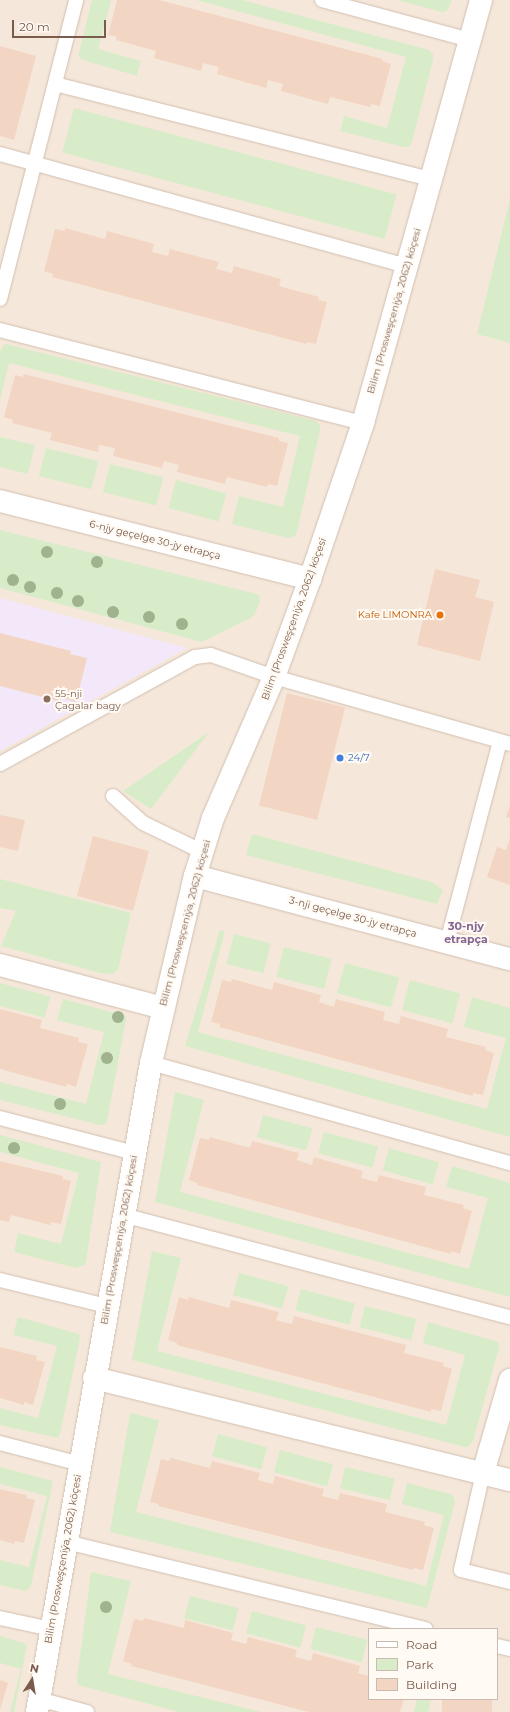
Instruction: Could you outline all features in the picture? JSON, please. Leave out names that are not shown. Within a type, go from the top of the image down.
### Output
[{"type":"street","name":"Bilim (Prosweşçeniýa, 2062) köçesi","points":[[38,1706],[94,1378],[151,1063],[195,876],[213,818],[274,677],[310,579],[363,424],[481,0]]},
{"type":"street","name":"6-njy geçelge 30-jy etrapça","points":[[0,501],[310,579]]},
{"type":"street","name":"3-nji geçelge 30-jy etrapça","points":[[195,876],[510,959]]},
{"type":"street","points":[[0,965],[163,1008]]},
{"type":"street","points":[[94,1378],[510,1480]]},
{"type":"street","points":[[483,1473],[510,1380]]},
{"type":"lane","points":[[0,299],[76,0]]},
{"type":"lane","points":[[322,0],[470,40]]},
{"type":"lane","points":[[55,84],[431,179]]},
{"type":"lane","points":[[0,154],[407,266]]},
{"type":"lane","points":[[0,330],[363,424]]},
{"type":"lane","points":[[0,764],[195,657],[211,655],[274,677],[505,743],[447,942]]},
{"type":"lane","points":[[112,796],[143,823],[203,852]]},
{"type":"lane","points":[[151,1063],[510,1163]]},
{"type":"lane","points":[[0,1118],[134,1153]]},
{"type":"lane","points":[[123,1215],[510,1317]]},
{"type":"lane","points":[[0,1280],[107,1306]]},
{"type":"lane","points":[[0,1443],[80,1464]]},
{"type":"lane","points":[[483,1473],[461,1570],[510,1582]]},
{"type":"lane","points":[[66,1542],[422,1628]]},
{"type":"lane","points":[[0,1618],[51,1629]]},
{"type":"lane","points":[[498,1646],[510,1649]]},
{"type":"lane","points":[[38,1706],[87,1712]]},
{"type":"shaded area","points":[[0,0],[510,0],[510,1712],[0,1712]]},
{"type":"shaded area","name":"55-nji Çagalar bagy","points":[[0,598],[187,648],[0,751]]},
{"type":"green space","points":[[92,0],[111,0],[98,49],[141,61],[137,76],[83,60],[78,56]]},
{"type":"green space","points":[[196,0],[242,0],[429,50],[433,54],[433,60],[412,142],[409,147],[403,147],[340,131],[344,116],[387,128],[406,57]]},
{"type":"green space","points":[[397,0],[452,0],[447,11],[442,12]]},
{"type":"green space","points":[[74,108],[397,194],[385,239],[62,152]]},
{"type":"green space","points":[[510,199],[510,343],[477,334]]},
{"type":"green space","points":[[6,344],[316,421],[320,425],[320,430],[297,532],[294,537],[288,538],[232,524],[239,496],[283,507],[300,436],[9,363],[0,400],[0,352],[3,345]]},
{"type":"green space","points":[[0,437],[35,445],[28,474],[0,467]]},
{"type":"green space","points":[[46,448],[98,461],[91,489],[39,476]]},
{"type":"green space","points":[[110,464],[163,477],[156,505],[103,492]]},
{"type":"green space","points":[[176,480],[226,493],[219,521],[168,508]]},
{"type":"green space","points":[[0,530],[253,593],[259,595],[260,601],[255,614],[249,619],[202,642],[0,588]]},
{"type":"green space","points":[[209,732],[151,809],[123,791]]},
{"type":"green space","points":[[252,834],[432,882],[443,890],[437,904],[246,855]]},
{"type":"green space","points":[[0,879],[131,913],[118,970],[113,974],[100,973],[1,946],[16,911],[0,908]]},
{"type":"green space","points":[[220,930],[225,931],[198,1032],[487,1109],[506,1038],[464,1027],[472,997],[510,1008],[510,1137],[185,1046]]},
{"type":"green space","points":[[234,934],[271,943],[263,973],[227,964]]},
{"type":"green space","points":[[284,947],[332,959],[324,989],[277,977]]},
{"type":"green space","points":[[345,963],[399,977],[391,1007],[337,993]]},
{"type":"green space","points":[[410,980],[460,993],[452,1023],[402,1010]]},
{"type":"green space","points":[[0,983],[50,996],[45,1018],[0,1006]]},
{"type":"green space","points":[[63,999],[126,1016],[107,1121],[104,1125],[0,1100],[0,1082],[86,1104],[104,1032],[57,1020]]},
{"type":"green space","points":[[175,1092],[204,1100],[180,1192],[469,1269],[488,1198],[446,1187],[452,1166],[510,1183],[510,1297],[155,1202]]},
{"type":"green space","points":[[263,1115],[312,1128],[306,1150],[257,1137]]},
{"type":"green space","points":[[324,1132],[378,1146],[372,1168],[318,1153]]},
{"type":"green space","points":[[0,1135],[101,1162],[86,1262],[84,1265],[76,1268],[14,1252],[18,1233],[61,1244],[79,1173],[0,1152]]},
{"type":"green space","points":[[389,1148],[439,1162],[433,1184],[383,1170]]},
{"type":"green space","points":[[152,1251],[181,1258],[157,1351],[446,1425],[465,1355],[423,1343],[428,1322],[499,1343],[499,1348],[473,1441],[469,1446],[465,1447],[132,1360]]},
{"type":"green space","points":[[239,1273],[288,1286],[282,1308],[233,1295]]},
{"type":"green space","points":[[301,1289],[355,1303],[349,1325],[295,1310]]},
{"type":"green space","points":[[365,1306],[416,1319],[411,1340],[360,1327]]},
{"type":"green space","points":[[18,1317],[79,1334],[80,1338],[58,1438],[0,1425],[0,1408],[38,1418],[57,1346],[13,1335]]},
{"type":"green space","points":[[130,1413],[159,1420],[136,1512],[426,1586],[444,1515],[402,1504],[407,1483],[450,1494],[454,1497],[455,1502],[427,1608],[110,1532]]},
{"type":"green space","points":[[218,1434],[267,1447],[261,1469],[212,1456]]},
{"type":"green space","points":[[280,1450],[333,1464],[327,1486],[274,1472]]},
{"type":"green space","points":[[0,1467],[53,1481],[31,1586],[26,1591],[0,1585],[0,1560],[29,1567],[47,1496],[0,1484]]},
{"type":"green space","points":[[345,1467],[395,1478],[390,1500],[340,1488]]},
{"type":"green space","points":[[91,1572],[131,1581],[108,1674],[261,1712],[179,1712],[78,1685],[77,1678]]},
{"type":"green space","points":[[190,1596],[239,1608],[233,1630],[184,1618]]},
{"type":"green space","points":[[252,1611],[306,1625],[300,1648],[246,1633]]},
{"type":"green space","points":[[316,1627],[367,1640],[362,1662],[310,1649]]},
{"type":"green space","points":[[0,1636],[27,1644],[14,1712],[10,1712],[21,1669],[0,1663]]},
{"type":"green space","points":[[417,1700],[431,1700],[428,1712],[414,1712]]},
{"type":"building","points":[[117,0],[159,0],[383,59],[382,61],[391,64],[380,106],[371,104],[370,107],[330,97],[328,104],[281,91],[283,84],[268,80],[266,88],[217,74],[219,67],[203,63],[201,71],[154,58],[156,51],[116,40],[117,37],[108,35]]},
{"type":"building","points":[[0,46],[36,56],[14,140],[0,136]]},
{"type":"building","points":[[65,228],[105,239],[107,231],[154,244],[152,252],[168,256],[170,249],[219,262],[216,269],[232,273],[234,266],[281,279],[279,286],[319,297],[318,300],[327,302],[316,344],[307,342],[306,344],[52,277],[53,274],[44,271],[55,229],[65,231]]},
{"type":"building","points":[[24,374],[279,438],[279,441],[288,443],[277,486],[268,484],[267,487],[227,477],[225,484],[177,472],[179,465],[164,461],[162,468],[113,456],[115,448],[99,445],[98,452],[50,440],[52,433],[12,423],[13,420],[4,417],[15,375],[23,377]]},
{"type":"building","points":[[435,569],[480,580],[475,597],[494,602],[480,661],[417,645]]},
{"type":"building","points":[[0,633],[71,651],[70,654],[87,658],[76,702],[59,697],[58,701],[0,686]]},
{"type":"building","points":[[287,693],[345,708],[317,820],[259,806]]},
{"type":"building","points":[[510,805],[510,818],[506,817]]},
{"type":"building","points":[[0,815],[25,820],[18,851],[0,847]]},
{"type":"building","points":[[93,836],[149,851],[133,911],[77,896]]},
{"type":"building","points":[[510,838],[510,885],[487,877],[497,847],[506,850]]},
{"type":"building","points":[[232,979],[272,990],[274,982],[321,995],[319,1002],[334,1007],[336,999],[385,1012],[383,1020],[399,1024],[401,1016],[448,1029],[446,1037],[486,1047],[485,1050],[494,1053],[483,1095],[473,1093],[473,1096],[219,1027],[220,1024],[211,1022],[222,980],[231,982]]},
{"type":"building","points":[[0,1009],[42,1020],[40,1028],[79,1038],[78,1042],[88,1044],[76,1087],[67,1084],[66,1087],[0,1069]]},
{"type":"building","points":[[210,1137],[250,1148],[252,1141],[299,1153],[297,1160],[312,1165],[314,1157],[363,1171],[361,1178],[377,1182],[379,1175],[426,1187],[424,1195],[464,1205],[463,1208],[472,1211],[460,1254],[451,1251],[451,1254],[197,1185],[197,1183],[189,1180],[200,1138],[209,1140]]},
{"type":"building","points":[[0,1161],[63,1176],[62,1179],[71,1181],[61,1224],[51,1222],[50,1225],[11,1215],[9,1222],[0,1220]]},
{"type":"building","points":[[179,1297],[188,1300],[189,1297],[229,1308],[231,1300],[279,1312],[276,1320],[292,1324],[294,1316],[406,1345],[404,1353],[444,1363],[443,1366],[452,1369],[441,1411],[431,1409],[431,1412],[177,1345],[177,1343],[168,1340]]},
{"type":"building","points":[[0,1347],[37,1356],[36,1360],[45,1362],[33,1405],[24,1402],[24,1405],[0,1398]]},
{"type":"building","points":[[171,1458],[210,1468],[212,1461],[260,1473],[258,1480],[273,1484],[275,1476],[324,1489],[322,1496],[338,1500],[340,1493],[387,1504],[385,1512],[425,1522],[424,1525],[434,1528],[423,1570],[414,1568],[413,1570],[158,1506],[159,1504],[150,1502],[161,1459],[169,1461]]},
{"type":"building","points":[[0,1489],[26,1495],[26,1498],[35,1500],[24,1543],[15,1541],[14,1544],[0,1540]]},
{"type":"building","points":[[144,1618],[184,1628],[185,1620],[233,1633],[231,1640],[246,1644],[248,1637],[297,1650],[295,1657],[311,1661],[313,1653],[360,1666],[358,1673],[368,1676],[368,1700],[404,1700],[400,1712],[309,1712],[131,1666],[132,1664],[123,1661],[134,1619],[143,1621]]},
{"type":"building","points":[[0,1680],[8,1683],[0,1710]]},
{"type":"building","points":[[442,1700],[492,1700],[492,1712],[442,1712]]},
{"type":"place","name":"Kafe LIMONRA","points":[[440,615]]},
{"type":"place","name":"55-nji Çagalar bagy","points":[[47,699]]},
{"type":"place","name":"24/7","points":[[340,758]]},
{"type":"district","name":"30-njy etrapça","points":[[466,933]]}]
